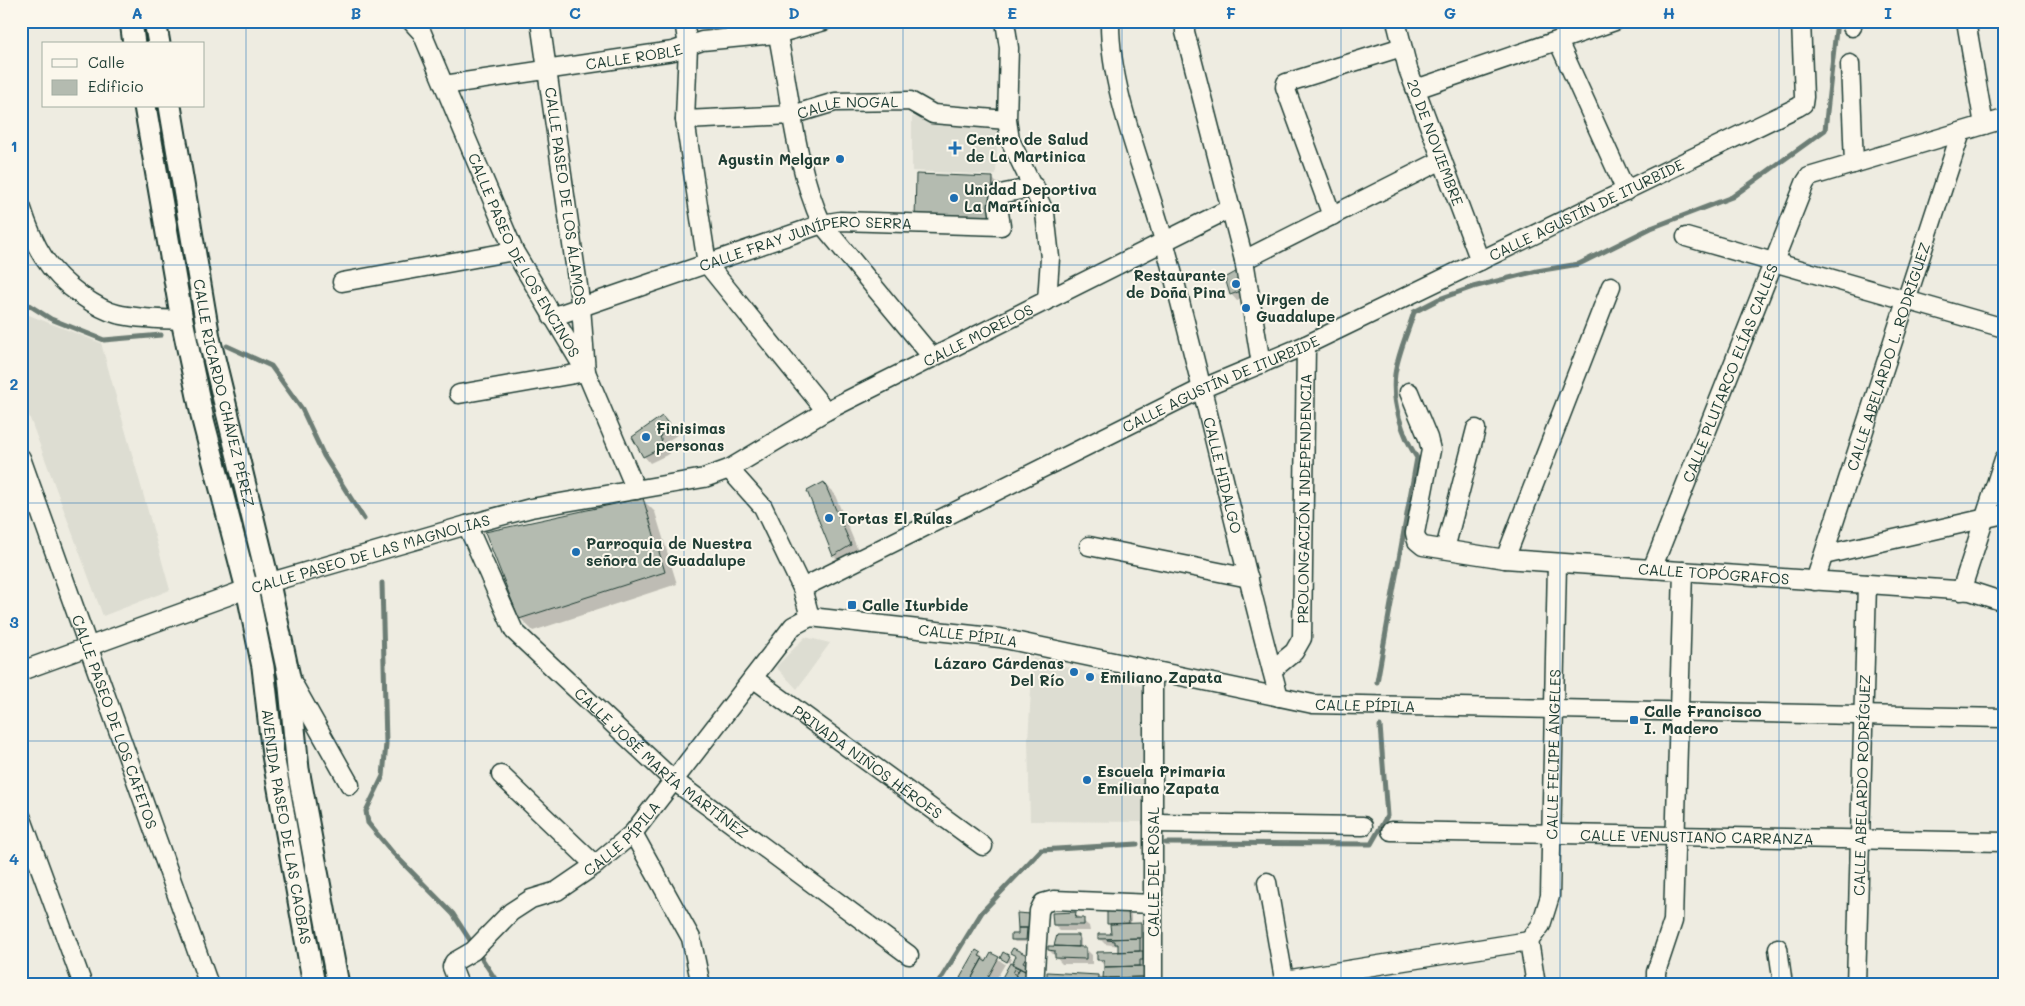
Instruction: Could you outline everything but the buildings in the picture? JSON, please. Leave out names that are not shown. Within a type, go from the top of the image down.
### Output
[{"type":"main road","points":[[131,21],[134,42]]},
{"type":"main road","points":[[156,21],[159,42]]},
{"type":"main road","name":"CALLE RICARDO CHÁVEZ PÉREZ","points":[[145,108],[186,342],[203,420],[247,589],[263,667]]},
{"type":"main road","name":"CALLE RICARDO CHÁVEZ PÉREZ","points":[[170,108],[209,338],[269,584],[289,677]]},
{"type":"main road","points":[[186,342],[209,338]]},
{"type":"main road","name":"AVENIDA PASEO DE LAS CAOBAS","points":[[263,667],[273,755],[314,985]]},
{"type":"main road","name":"AVENIDA PASEO DE LAS CAOBAS","points":[[289,677],[298,769],[338,985]]},
{"type":"street","name":"CALLE PASEO DE LOS ENCINOS","points":[[411,21],[422,34],[514,251],[586,372],[636,490]]},
{"type":"street","name":"CALLE PASEO DE LOS ÁLAMOS","points":[[540,21],[581,307],[586,372]]},
{"type":"street","points":[[684,21],[688,46],[684,120],[707,264],[826,411]]},
{"type":"street","name":"CALLE ROBLE","points":[[444,85],[674,51],[702,41],[776,27],[824,21]]},
{"type":"street","points":[[1005,21],[1009,48],[1007,120],[1010,140],[1034,187],[1045,214],[1050,258],[1047,301]]},
{"type":"street","name":"CALLE HIDALGO","points":[[1110,21],[1112,58],[1120,94],[1164,241],[1279,697]]},
{"type":"street","points":[[1185,21],[1185,32],[1244,260],[1261,364]]},
{"type":"street","name":"20 DE NOVIEMBRE","points":[[1396,21],[1402,47],[1416,89],[1480,262]]},
{"type":"street","points":[[1416,89],[1614,21]]},
{"type":"street","name":"CALLE AGUSTÍN DE ITURBIDE","points":[[802,588],[1201,390],[1306,345],[1802,104],[1804,97],[1801,21]]},
{"type":"street","points":[[1966,21],[1984,125]]},
{"type":"street","points":[[776,27],[792,114],[812,202],[822,224],[933,358]]},
{"type":"street","points":[[1558,40],[1626,191]]},
{"type":"street","points":[[1332,216],[1285,87],[1286,83],[1402,47]]},
{"type":"street","points":[[1850,64],[1854,164],[2004,119]]},
{"type":"street","name":"CALLE NOGAL","points":[[684,120],[792,114],[835,102],[910,101],[933,114],[1007,120]]},
{"type":"street","name":"CALLE ABELARDO L. RODRÍGUEZ","points":[[1815,581],[1961,132]]},
{"type":"street","points":[[1244,260],[1442,160]]},
{"type":"street","name":"CALLE PLUTARCO ELÍAS CALLES","points":[[1652,569],[1804,183],[1809,177],[1854,164]]},
{"type":"street","name":"CALLE FRAY JUNÍPERO SERRA","points":[[552,317],[822,224],[840,221],[1001,226],[998,206],[1000,194],[1034,187]]},
{"type":"street","points":[[21,206],[32,240],[45,263],[64,283],[92,302],[114,313],[142,318],[182,320]]},
{"type":"street","name":"CALLE MORELOS","points":[[729,469],[826,411],[1231,208]]},
{"type":"street","points":[[1686,237],[2004,328]]},
{"type":"street","points":[[342,282],[514,251]]},
{"type":"street","points":[[1505,559],[1611,286]]},
{"type":"street","name":"PROLONGACIÓN INDEPENDENCIA","points":[[1272,670],[1294,652],[1302,638],[1306,345]]},
{"type":"street","points":[[458,394],[586,372]]},
{"type":"street","name":"CALLE TOPÓGRAFOS","points":[[1409,392],[1431,450],[1415,534],[1417,541],[1423,546],[1505,559],[1961,591],[2003,601]]},
{"type":"street","points":[[1445,549],[1476,429]]},
{"type":"street","name":"CALLE PASEO DE LOS CAFETOS","points":[[21,458],[209,985]]},
{"type":"street","points":[[1961,591],[2004,459]]},
{"type":"street","points":[[729,469],[763,507],[802,588],[810,617]]},
{"type":"street","name":"CALLE PASEO DE LAS MAGNOLIAS","points":[[21,671],[247,589],[467,525],[531,508],[704,478],[729,469]]},
{"type":"street","points":[[1824,555],[2004,514]]},
{"type":"street","name":"CALLE JOSÉ MARÍA MARTÍNEZ","points":[[467,525],[514,631],[673,780],[909,955]]},
{"type":"street","points":[[1089,546],[1249,578]]},
{"type":"street","name":"CALLE FELIPE ÁNGELES","points":[[1529,940],[1541,925],[1550,896],[1557,563]]},
{"type":"street","points":[[1656,985],[1656,972],[1673,921],[1683,572]]},
{"type":"street","name":"CALLE ABELARDO RODRÍGUEZ","points":[[1856,985],[1868,584]]},
{"type":"street","name":"CALLE PÍPILA","points":[[459,985],[452,967],[454,962],[472,951],[496,927],[531,899],[557,891],[595,865],[632,833],[793,626],[810,617],[1000,638],[1313,704],[1678,711]]},
{"type":"street","name":"CALLE DEL ROSAL","points":[[1153,670],[1153,985]]},
{"type":"street","points":[[289,677],[350,786]]},
{"type":"street","name":"PRIVADA NIÑOS HÉROES","points":[[753,678],[983,846]]},
{"type":"street","points":[[1678,711],[2004,718]]},
{"type":"street","points":[[501,775],[595,865]]},
{"type":"street","points":[[21,816],[83,985]]},
{"type":"street","points":[[1153,823],[1363,826]]},
{"type":"street","name":"CALLE VENUSTIANO CARRANZA","points":[[1391,831],[2004,842]]},
{"type":"street","points":[[632,833],[691,938],[701,985]]},
{"type":"street","points":[[1267,882],[1285,983],[1529,940],[1536,985]]},
{"type":"street","points":[[1034,985],[1039,910],[1044,903],[1054,900],[1153,904]]},
{"type":"street","points":[[1778,948],[1783,985]]},
{"type":"shaded area","name":"Centro de Salud de La Martinica","points":[[912,117],[998,124],[996,175],[912,171]]},
{"type":"shaded area","points":[[21,312],[101,343],[170,590],[103,616],[21,394]]},
{"type":"shaded area","points":[[805,637],[830,643],[797,689],[776,667]]},
{"type":"shaded area","name":"Escuela Primaria Emiliano Zapata","points":[[1033,658],[1145,687],[1144,822],[1030,821],[1028,740]]},
{"type":"waterway","points":[[1377,682],[1417,458],[1407,440],[1399,418],[1394,385],[1398,358],[1414,312],[1439,299],[1473,287],[1537,271],[1579,264],[1651,228],[1732,197],[1825,130],[1837,21]]},
{"type":"waterway","points":[[21,300],[51,319],[104,340],[161,335]]},
{"type":"waterway","points":[[227,346],[271,366],[302,409],[324,456],[364,519]]},
{"type":"waterway","points":[[382,583],[386,744],[383,776],[366,811],[368,823],[393,853],[453,914],[499,985]]},
{"type":"waterway","points":[[1166,843],[1371,844],[1387,816],[1380,726]]},
{"type":"waterway","points":[[937,985],[982,912],[1041,850],[1137,844]]},
{"type":"place","name":"Centro de Salud de La Martinica","points":[[955,148]]},
{"type":"place","name":"Agustin Melgar","points":[[840,159]]},
{"type":"place","name":"Unidad Deportiva La Martínica","points":[[954,198]]},
{"type":"place","name":"Restaurante de Doña Pina","points":[[1236,284]]},
{"type":"place","name":"Virgen de Guadalupe","points":[[1246,308]]},
{"type":"place","name":"Finisimas personas","points":[[646,437]]},
{"type":"place","name":"Tortas El Rulas","points":[[829,518]]},
{"type":"place","name":"Parroquia de Nuestra señora de Guadalupe","points":[[576,552]]},
{"type":"place","name":"Calle Iturbide","points":[[852,605]]},
{"type":"place","name":"Lázaro Cárdenas Del Río","points":[[1074,672]]},
{"type":"place","name":"Emiliano Zapata","points":[[1090,677]]},
{"type":"place","name":"Calle Francisco I. Madero","points":[[1634,720]]},
{"type":"place","name":"Escuela Primaria Emiliano Zapata","points":[[1087,780]]}]
